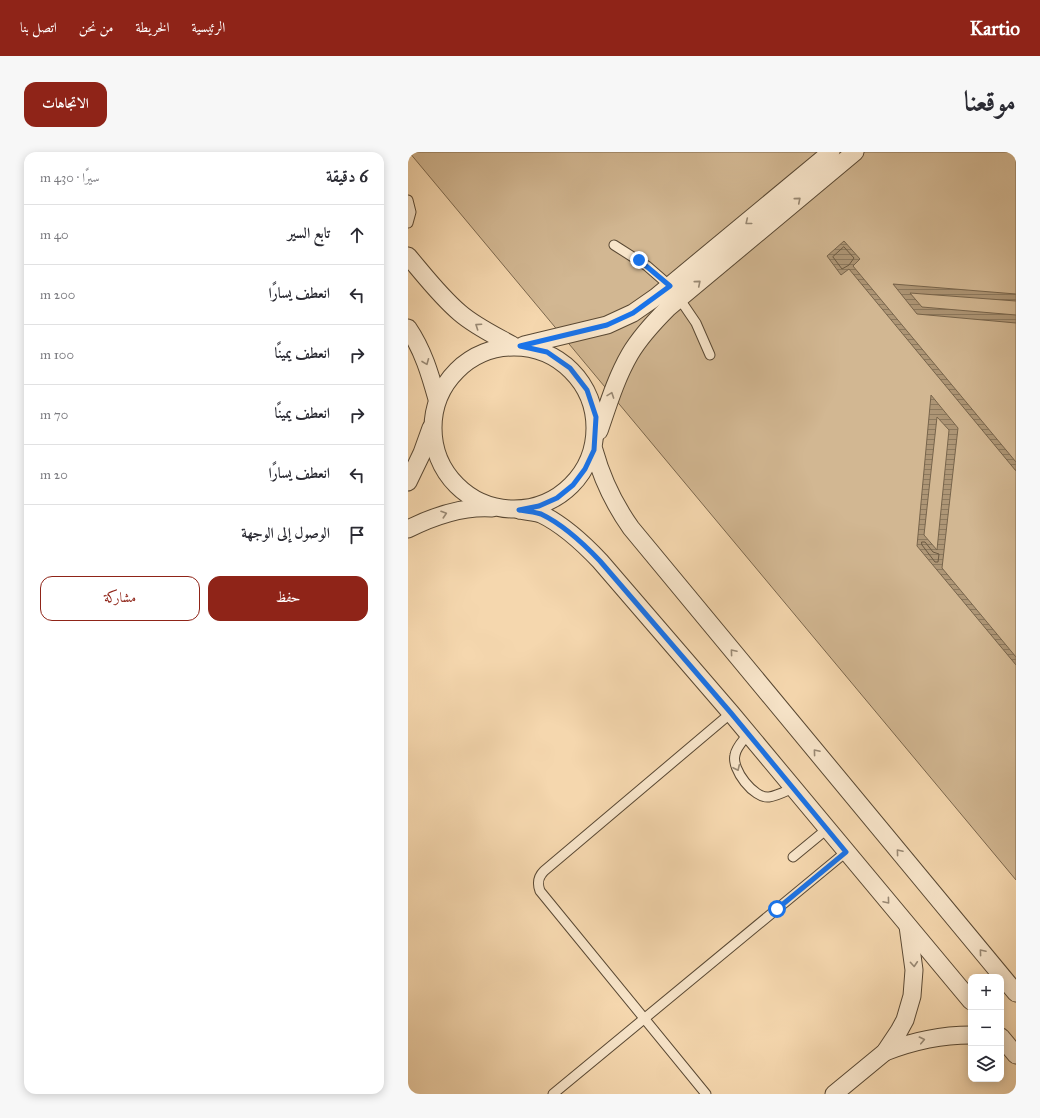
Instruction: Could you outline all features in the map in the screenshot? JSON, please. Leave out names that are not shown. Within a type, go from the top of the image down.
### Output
[{"type":"street","points":[[408,529],[426,520],[452,512],[478,507],[514,510],[539,506],[557,498],[573,485],[585,469],[594,448],[617,378],[630,353],[648,329],[668,308],[674,292],[831,152]]},
{"type":"street","points":[[408,482],[422,453],[433,422],[437,399],[449,378],[466,361],[488,350],[607,325],[674,292],[855,152]]},
{"type":"street","points":[[408,256],[440,294],[461,314],[485,330],[516,345],[547,352],[575,373],[587,390],[596,417],[594,448],[601,473],[610,495],[631,528],[1016,993]]},
{"type":"street","points":[[408,328],[422,353],[430,373],[437,399]]},
{"type":"street","points":[[433,422],[435,448],[445,471],[462,491],[484,504],[540,514],[562,527],[582,543],[600,561],[731,713],[968,997]]},
{"type":"street","points":[[834,1094],[885,1052],[905,1020],[912,996],[914,970],[908,926]]},
{"type":"street","points":[[885,1052],[930,1038],[968,1035]]},
{"type":"street","points":[[1004,1041],[1016,1055]]},
{"type":"lane","points":[[408,200],[410,212],[408,223]]},
{"type":"lane","points":[[614,245],[647,266],[674,292],[696,323],[710,355]]},
{"type":"lane","points":[[706,1094],[540,891],[538,880],[544,871],[731,713]]},
{"type":"lane","points":[[748,734],[736,750],[734,761],[738,771],[752,790],[760,796],[769,797],[793,788]]},
{"type":"lane","points":[[793,857],[827,829]]},
{"type":"lane","points":[[553,1094],[846,852]]},
{"type":"shaded area","points":[[409,152],[1016,152],[1016,880]]},
{"type":"water","points":[[844,241],[860,259],[853,266],[1016,462],[1016,471],[849,269],[841,275],[827,256]]},
{"type":"water","points":[[893,284],[1016,294],[1016,301],[910,293],[922,307],[1016,315],[1016,323],[917,314]]},
{"type":"water","points":[[931,395],[958,428],[942,568],[1016,657],[1016,665],[917,546]],"holes":[[[937,417],[949,430],[937,550],[924,535]]]},
{"type":"route","points":[[639,260],[670,286],[633,313],[607,325],[520,346],[547,352],[570,368],[587,390],[596,417],[594,450],[585,469],[573,485],[557,498],[539,506],[519,510],[540,514],[562,527],[582,543],[600,561],[731,713],[846,852],[777,909]]}]
